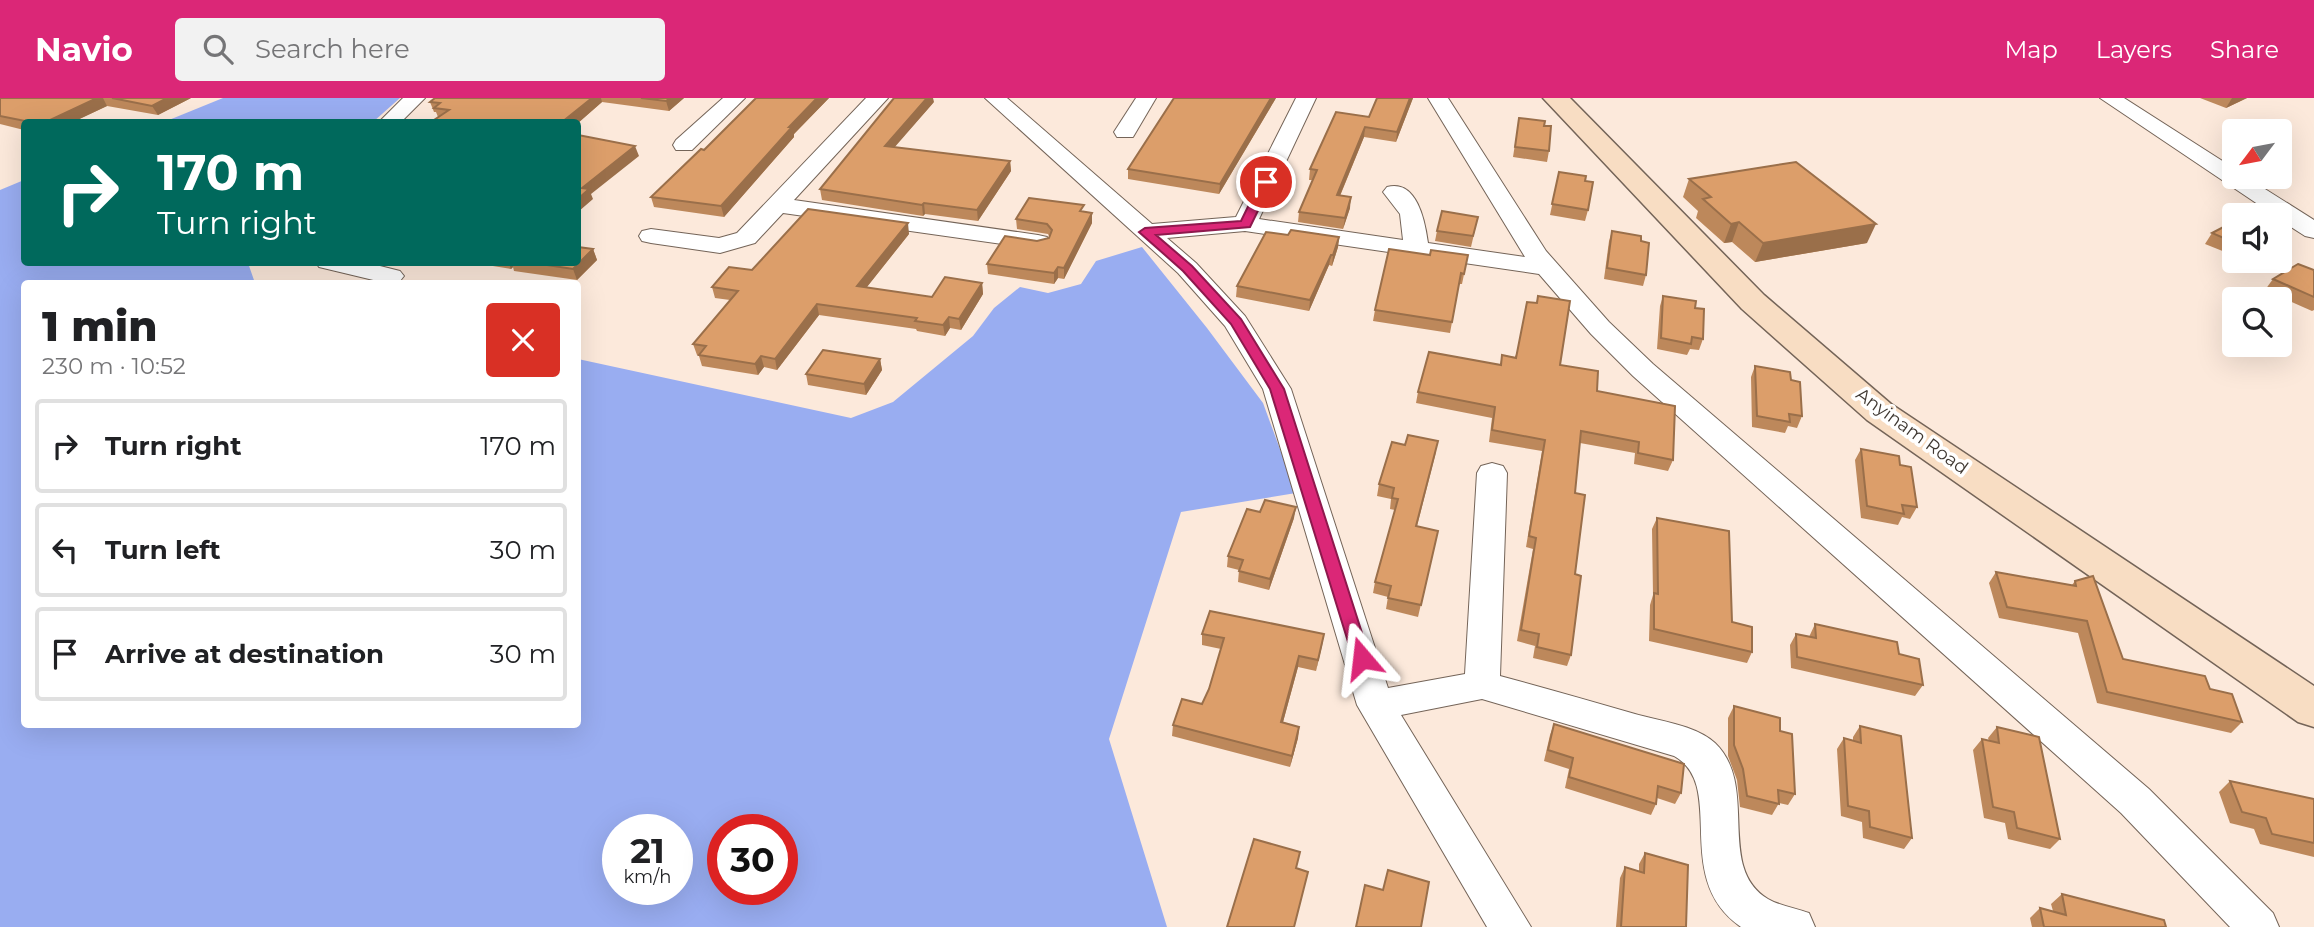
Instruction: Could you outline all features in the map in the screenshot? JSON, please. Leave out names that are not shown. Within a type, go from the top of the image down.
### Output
[{"type":"street","points":[[392,119],[415,98]]},
{"type":"street","points":[[684,145],[735,98]]},
{"type":"street","points":[[651,236],[720,246],[746,238],[878,98]]},
{"type":"street","points":[[995,98],[1187,268],[1236,322],[1277,389],[1375,705],[1510,927]]},
{"type":"street","points":[[1125,132],[1146,98]]},
{"type":"street","points":[[1245,224],[1307,98]]},
{"type":"street","points":[[1438,98],[1536,255],[1600,328],[1643,370],[2135,801],[2258,927]]},
{"type":"street","name":"Anyinam Road","points":[[1556,98],[1753,302],[1879,412],[2314,709]]},
{"type":"street","points":[[2110,98],[2314,231]]},
{"type":"street","points":[[1395,192],[1412,213],[1416,248]]},
{"type":"street","points":[[777,205],[1038,242]]},
{"type":"street","points":[[1145,232],[1245,224],[1547,268]]},
{"type":"street","points":[[346,266],[391,276]]},
{"type":"street","points":[[1482,685],[1492,473]]},
{"type":"street","points":[[1375,705],[1482,685],[1681,742],[1695,749],[1705,758],[1713,775],[1721,869],[1734,892],[1754,912],[1794,927]]},
{"type":"shaded area","points":[[223,98],[400,98],[376,119],[171,119]]},
{"type":"shaded area","points":[[21,181],[21,266],[249,266],[254,280],[21,280],[21,728],[581,728],[581,360],[851,418],[893,402],[973,336],[994,308],[1020,287],[1048,293],[1081,284],[1096,261],[1142,247],[1263,403],[1296,493],[1181,512],[1109,739],[1167,927],[0,927],[0,190]]},
{"type":"building","points":[[0,98],[97,98],[52,119],[21,120],[0,116]]},
{"type":"building","points":[[112,98],[167,98],[152,106]]},
{"type":"building","points":[[435,98],[592,98],[566,119],[436,119],[449,110],[434,108],[440,103],[430,102]]},
{"type":"building","points":[[641,98],[670,98],[666,101]]},
{"type":"building","points":[[756,98],[817,98],[721,206],[651,197],[701,149],[704,150]]},
{"type":"building","points":[[894,98],[927,98],[885,146],[1010,161],[977,210],[924,203],[922,205],[820,189]]},
{"type":"building","points":[[1174,98],[1271,98],[1220,184],[1128,169]]},
{"type":"building","points":[[1377,98],[1410,98],[1397,132],[1365,127],[1337,195],[1351,197],[1345,218],[1299,212],[1317,170],[1310,169],[1336,112],[1369,117]]},
{"type":"building","points":[[1519,118],[1545,121],[1544,126],[1551,126],[1549,151],[1515,147]]},
{"type":"building","points":[[581,136],[635,146],[582,188],[589,189],[581,196]]},
{"type":"building","points":[[1796,162],[1876,224],[1763,243],[1739,222],[1731,224],[1703,199],[1711,197],[1689,179]]},
{"type":"building","points":[[1559,172],[1586,176],[1585,181],[1593,182],[1588,210],[1552,204]]},
{"type":"building","points":[[1029,198],[1084,205],[1080,211],[1092,213],[1064,268],[1058,267],[1054,273],[987,264],[1005,236],[1037,241],[1049,238],[1052,230],[1047,224],[1016,219]]},
{"type":"building","points":[[808,209],[908,223],[857,286],[932,297],[945,277],[982,283],[959,319],[949,317],[943,325],[915,321],[917,318],[817,304],[775,359],[761,356],[755,364],[699,355],[706,346],[693,344],[738,291],[712,287],[729,267],[752,270]]},
{"type":"building","points":[[1442,211],[1478,217],[1473,236],[1437,231]]},
{"type":"building","points":[[2222,228],[2222,237],[2212,233]]},
{"type":"building","points":[[1291,230],[1339,237],[1310,300],[1237,286],[1266,232],[1288,235]]},
{"type":"building","points":[[1612,231],[1641,236],[1641,241],[1649,243],[1646,275],[1607,268]]},
{"type":"building","points":[[581,247],[593,249],[581,261]]},
{"type":"building","points":[[1389,249],[1430,255],[1431,250],[1468,255],[1464,274],[1461,273],[1452,322],[1375,310]]},
{"type":"building","points":[[2298,264],[2314,270],[2314,297],[2273,279],[2283,273],[2292,273],[2292,268]]},
{"type":"building","points":[[553,266],[576,266],[573,269]]},
{"type":"building","points":[[1538,296],[1570,301],[1560,365],[1598,371],[1597,391],[1675,406],[1673,460],[1638,453],[1639,442],[1581,431],[1575,493],[1585,495],[1575,574],[1581,576],[1571,655],[1537,647],[1539,634],[1521,630],[1536,538],[1529,536],[1545,440],[1492,430],[1495,407],[1418,392],[1429,352],[1501,365],[1502,355],[1516,358],[1527,302],[1537,303]]},
{"type":"building","points":[[1663,296],[1696,301],[1695,308],[1704,309],[1703,339],[1692,337],[1691,344],[1661,338]]},
{"type":"building","points":[[823,350],[880,359],[864,384],[806,374]]},
{"type":"building","points":[[1755,366],[1790,372],[1791,380],[1800,382],[1802,416],[1789,414],[1790,422],[1757,416]]},
{"type":"building","points":[[1408,435],[1438,441],[1416,526],[1438,531],[1421,605],[1388,598],[1391,586],[1375,582],[1398,499],[1392,498],[1394,488],[1379,484],[1392,442],[1405,445]]},
{"type":"building","points":[[1861,449],[1899,456],[1900,465],[1911,467],[1917,507],[1902,505],[1904,514],[1867,506]]},
{"type":"building","points":[[1265,500],[1296,507],[1270,579],[1239,571],[1243,560],[1228,556],[1247,509],[1260,512]]},
{"type":"building","points":[[1657,518],[1729,531],[1732,622],[1752,627],[1752,652],[1654,629],[1654,593],[1658,594]]},
{"type":"building","points":[[1996,572],[2076,586],[2075,581],[2093,576],[2123,659],[2205,676],[2210,689],[2232,694],[2242,722],[2107,692],[2087,621],[2007,607]]},
{"type":"building","points":[[1210,611],[1324,634],[1318,660],[1299,656],[1281,722],[1299,727],[1292,756],[1173,725],[1182,699],[1202,704],[1209,689],[1224,638],[1202,634]]},
{"type":"building","points":[[1815,624],[1897,642],[1899,654],[1919,659],[1923,685],[1797,657],[1796,634],[1816,638]]},
{"type":"building","points":[[1734,706],[1780,718],[1780,731],[1792,734],[1795,794],[1778,790],[1779,804],[1747,796],[1743,769],[1734,745]]},
{"type":"building","points":[[1554,724],[1684,764],[1681,793],[1658,786],[1656,804],[1569,777],[1573,758],[1548,750]]},
{"type":"building","points":[[1860,726],[1901,736],[1912,838],[1870,827],[1869,811],[1848,806],[1844,738],[1861,743]]},
{"type":"building","points":[[1997,727],[2039,737],[2060,839],[2017,828],[2014,812],[1993,807],[1982,739],[1999,743]]},
{"type":"building","points":[[2230,781],[2314,799],[2314,843],[2272,834],[2266,818],[2242,812]]},
{"type":"building","points":[[1254,839],[1300,852],[1296,868],[1308,872],[1294,927],[1227,927]]},
{"type":"building","points":[[1645,853],[1688,865],[1686,927],[1621,927],[1625,867],[1644,873]]},
{"type":"building","points":[[1388,870],[1429,882],[1421,927],[1356,927],[1365,885],[1383,890]]},
{"type":"building","points":[[2062,894],[2164,920],[2166,927],[2044,927],[2040,908],[2066,915]]},
{"type":"route","points":[[1266,182],[1245,224],[1145,232],[1187,268],[1236,322],[1277,389],[1362,658]]}]
